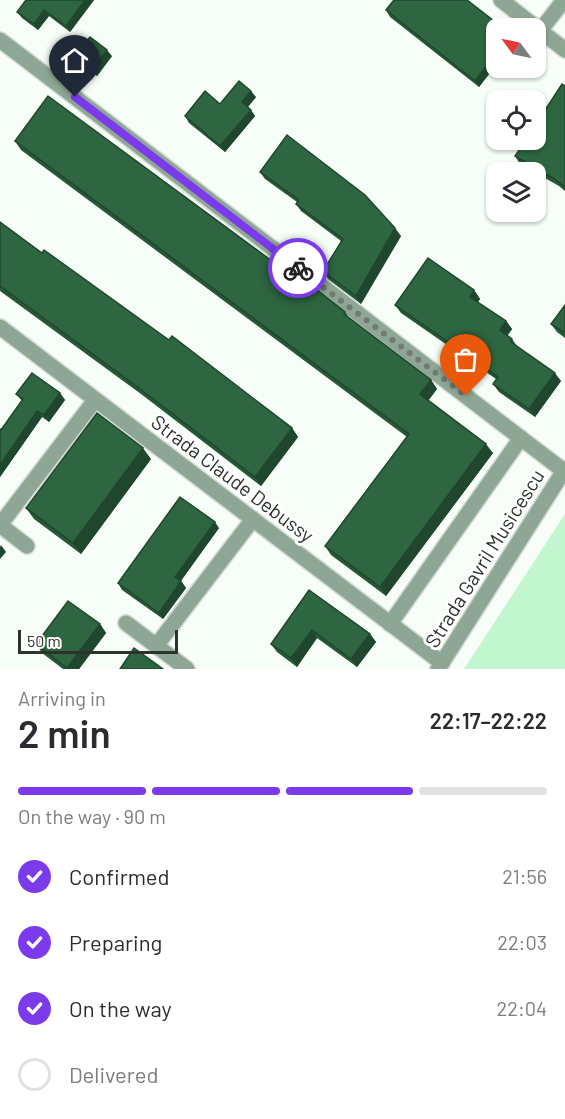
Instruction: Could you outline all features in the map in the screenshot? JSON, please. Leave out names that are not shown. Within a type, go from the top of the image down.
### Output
[{"type":"street","points":[[501,0],[523,18]]},
{"type":"street","points":[[546,24],[564,0]]},
{"type":"street","points":[[546,36],[565,50]]},
{"type":"street","points":[[0,40],[565,470]]},
{"type":"street","name":"Strada Claude Debussy","points":[[0,327],[390,624],[440,666]]},
{"type":"street","points":[[27,546],[0,525],[96,400]]},
{"type":"street","points":[[390,624],[521,438]]},
{"type":"street","name":"Strada Gavril Musicescu","points":[[440,666],[565,470]]},
{"type":"street","points":[[156,646],[253,519]]},
{"type":"street","points":[[126,623],[187,669]]},
{"type":"green space","points":[[565,514],[565,669],[464,669]]},
{"type":"building","points":[[26,0],[85,0],[66,26],[44,10],[34,24],[17,12]]},
{"type":"building","points":[[394,0],[467,0],[490,18],[486,18],[486,66],[475,81],[386,10]]},
{"type":"building","points":[[90,37],[107,50],[93,69],[75,56]]},
{"type":"building","points":[[239,81],[251,91],[242,102],[251,110],[220,146],[185,116],[205,91],[220,104]]},
{"type":"building","points":[[562,84],[565,86],[565,187],[546,174],[546,162],[525,162],[515,156],[519,150],[546,150],[546,109]]},
{"type":"building","points":[[48,96],[310,289],[312,286],[345,312],[344,314],[431,380],[420,394],[486,444],[380,587],[325,546],[409,434],[15,141]]},
{"type":"building","points":[[287,135],[365,195],[395,228],[356,296],[323,271],[343,239],[296,204],[299,200],[260,172]]},
{"type":"building","points":[[0,222],[42,253],[44,250],[169,340],[172,336],[292,428],[255,477],[0,286]]},
{"type":"building","points":[[428,258],[474,290],[470,297],[506,321],[500,330],[512,339],[511,342],[555,373],[529,409],[493,384],[498,377],[395,305]]},
{"type":"building","points":[[565,305],[565,333],[551,324]]},
{"type":"building","points":[[32,373],[60,393],[44,415],[37,411],[0,465],[0,429],[23,399],[16,394]]},
{"type":"building","points":[[97,413],[143,448],[73,543],[26,508]]},
{"type":"building","points":[[180,497],[215,522],[175,577],[181,581],[159,613],[118,583]]},
{"type":"building","points":[[309,590],[370,634],[351,659],[312,630],[291,658],[271,644]]},
{"type":"building","points":[[68,601],[100,624],[67,668],[36,644]]},
{"type":"building","points":[[134,648],[163,669],[120,669]]},
{"type":"way so far","points":[[298,268],[466,396]]},
{"type":"route","points":[[75,97],[298,268]]}]
